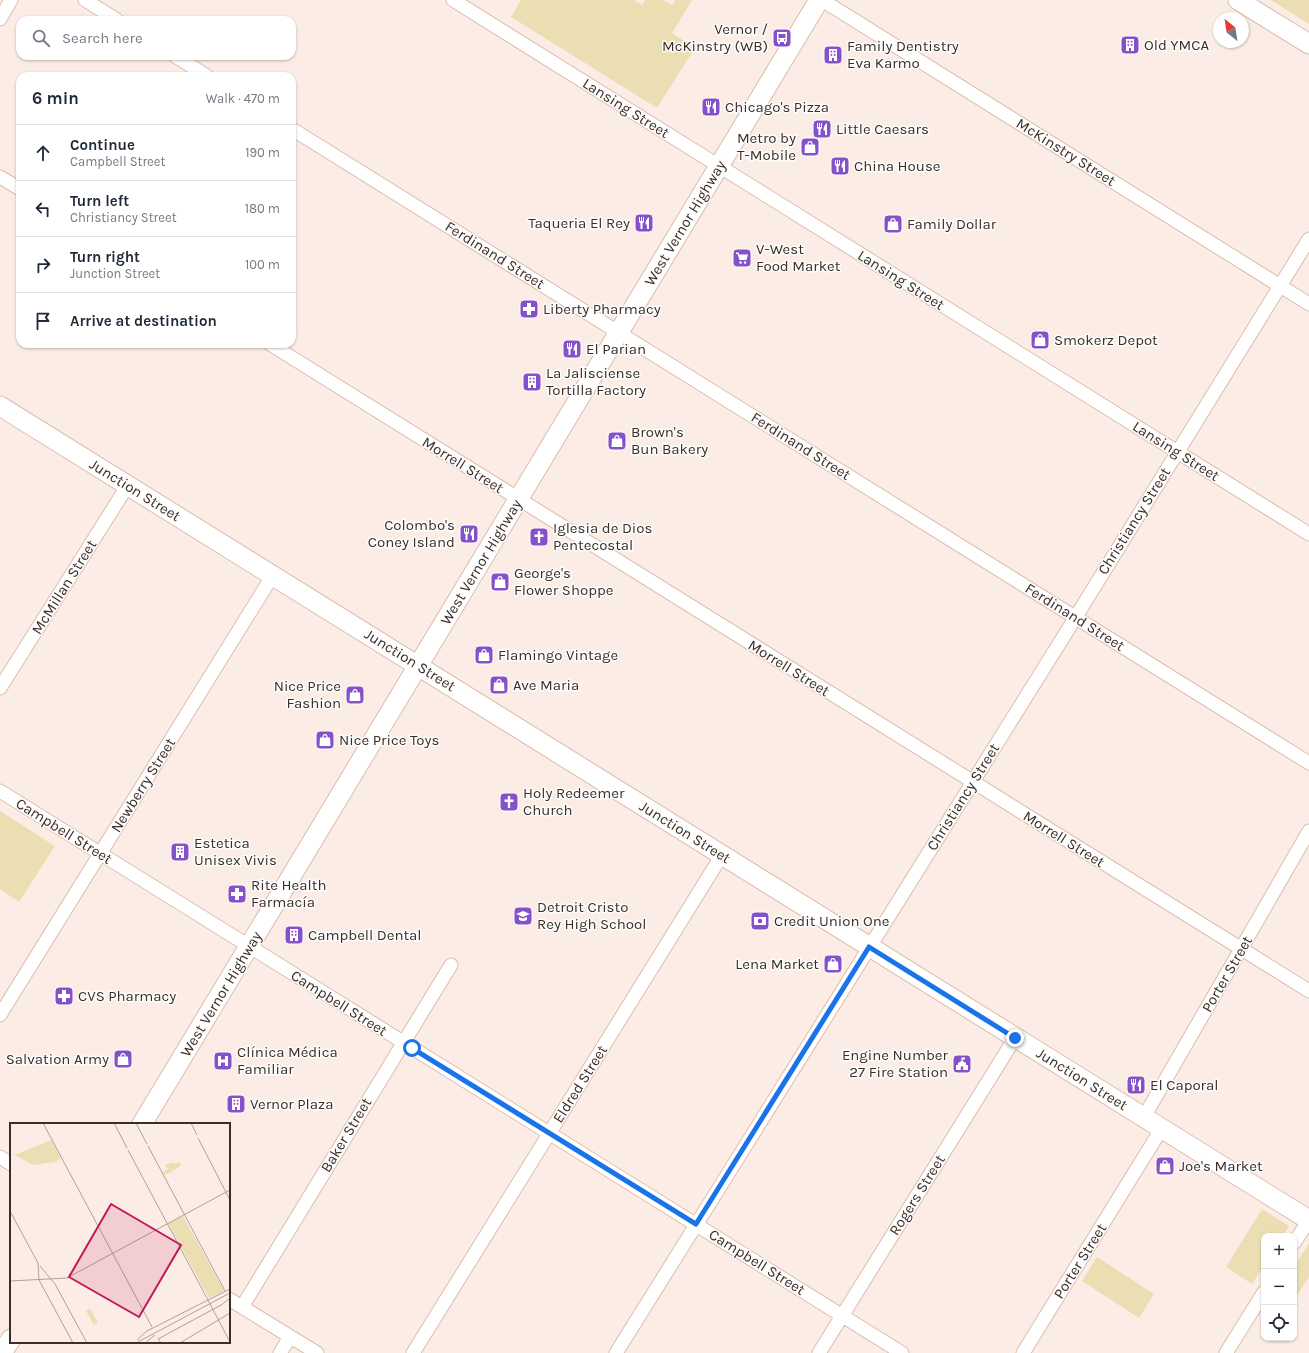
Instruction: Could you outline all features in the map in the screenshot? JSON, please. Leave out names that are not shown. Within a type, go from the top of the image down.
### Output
[{"type":"street","points":[[0,19],[11,0]]},
{"type":"street","points":[[85,0],[111,16]]},
{"type":"street","name":"Lansing Street","points":[[453,0],[1309,534]]},
{"type":"street","name":"West Vernor Highway","points":[[143,1123],[819,0]]},
{"type":"street","name":"McKinstry Street","points":[[822,0],[1309,304]]},
{"type":"street","points":[[1238,0],[1309,44]]},
{"type":"street","points":[[181,60],[201,72]]},
{"type":"street","name":"Ferdinand Street","points":[[296,131],[1309,763]]},
{"type":"street","points":[[0,176],[16,186]]},
{"type":"street","name":"Christiancy Street","points":[[616,1353],[973,782],[1309,239]]},
{"type":"street","name":"Morrell Street","points":[[276,348],[1309,991]]},
{"type":"street","name":"Junction Street","points":[[0,406],[1309,1220]]},
{"type":"street","name":"McMillan Street","points":[[0,688],[128,485]]},
{"type":"street","name":"Newberry Street","points":[[0,1015],[273,575]]},
{"type":"street","name":"Campbell Street","points":[[0,791],[902,1353]]},
{"type":"street","name":"Porter Street","points":[[1144,1117],[1309,831]]},
{"type":"street","name":"Eldred Street","points":[[413,1353],[722,855]]},
{"type":"street","name":"Baker Street","points":[[242,1306],[451,965]]},
{"type":"street","name":"Rogers Street","points":[[819,1353],[1015,1038]]},
{"type":"street","name":"Porter Street","points":[[1023,1353],[1162,1128]]},
{"type":"street","points":[[0,1157],[10,1163]]},
{"type":"street","points":[[1297,1238],[1309,1220]]},
{"type":"street","points":[[1226,1353],[1261,1297]]},
{"type":"street","points":[[230,1300],[317,1353]]},
{"type":"street","points":[[280,1353],[290,1337]]},
{"type":"street","points":[[2,1353],[10,1341]]},
{"type":"shaded area","points":[[521,0],[634,0],[642,5],[645,0],[663,0],[672,5],[675,0],[692,0],[672,33],[695,48],[657,108],[511,17]]},
{"type":"shaded area","points":[[1271,0],[1309,0],[1309,24]]},
{"type":"shaded area","points":[[0,811],[55,846],[19,902],[0,889]]},
{"type":"shaded area","points":[[1262,1209],[1289,1226],[1285,1233],[1261,1233],[1261,1270],[1252,1284],[1226,1267]]},
{"type":"shaded area","points":[[1309,1243],[1309,1277],[1297,1295],[1297,1269],[1297,1262]]},
{"type":"shaded area","points":[[1097,1257],[1154,1294],[1139,1318],[1082,1281]]},
{"type":"place","name":"Vernor / McKinstry (WB)","points":[[782,38]]},
{"type":"place","name":"Old YMCA","points":[[1130,45]]},
{"type":"place","name":"Family Dentistry Eva Karmo","points":[[833,55]]},
{"type":"place","name":"Chicago's Pizza","points":[[711,107]]},
{"type":"place","name":"Little Caesars","points":[[822,129]]},
{"type":"place","name":"Metro by T-Mobile","points":[[810,147]]},
{"type":"place","name":"China House","points":[[840,166]]},
{"type":"place","name":"Taqueria El Rey","points":[[644,223]]},
{"type":"place","name":"Family Dollar","points":[[893,224]]},
{"type":"place","name":"V-West Food Market","points":[[742,258]]},
{"type":"place","name":"Liberty Pharmacy","points":[[529,309]]},
{"type":"place","name":"Smokerz Depot","points":[[1040,340]]},
{"type":"place","name":"El Parian","points":[[572,349]]},
{"type":"place","name":"La Jalisciense Tortilla Factory","points":[[532,382]]},
{"type":"place","name":"Brown's Bun Bakery","points":[[617,441]]},
{"type":"place","name":"Colombo's Coney Island","points":[[469,534]]},
{"type":"place","name":"Iglesia de Dios Pentecostal","points":[[539,537]]},
{"type":"place","name":"George's Flower Shoppe","points":[[500,582]]},
{"type":"place","name":"Flamingo Vintage","points":[[484,655]]},
{"type":"place","name":"Ave Maria","points":[[499,685]]},
{"type":"place","name":"Nice Price Fashion","points":[[355,695]]},
{"type":"place","name":"Nice Price Toys","points":[[325,740]]},
{"type":"place","name":"Holy Redeemer Church","points":[[509,802]]},
{"type":"place","name":"Estetica Unisex Vivis","points":[[180,852]]},
{"type":"place","name":"Rite Health Farmacía","points":[[237,894]]},
{"type":"place","name":"Detroit Cristo Rey High School","points":[[523,916]]},
{"type":"place","name":"Credit Union One","points":[[760,921]]},
{"type":"place","name":"Campbell Dental","points":[[294,935]]},
{"type":"place","name":"Lena Market","points":[[833,964]]},
{"type":"place","name":"CVS Pharmacy","points":[[64,996]]},
{"type":"place","name":"Salvation Army","points":[[123,1059]]},
{"type":"place","name":"Clínica Médica Familiar","points":[[223,1061]]},
{"type":"place","name":"Engine Number 27 Fire Station","points":[[962,1064]]},
{"type":"place","name":"El Caporal","points":[[1136,1085]]},
{"type":"place","name":"Vernor Plaza","points":[[236,1104]]},
{"type":"place","name":"Joe's Market","points":[[1165,1166]]},
{"type":"route","points":[[412,1048],[696,1224],[869,947],[1015,1038]]}]
